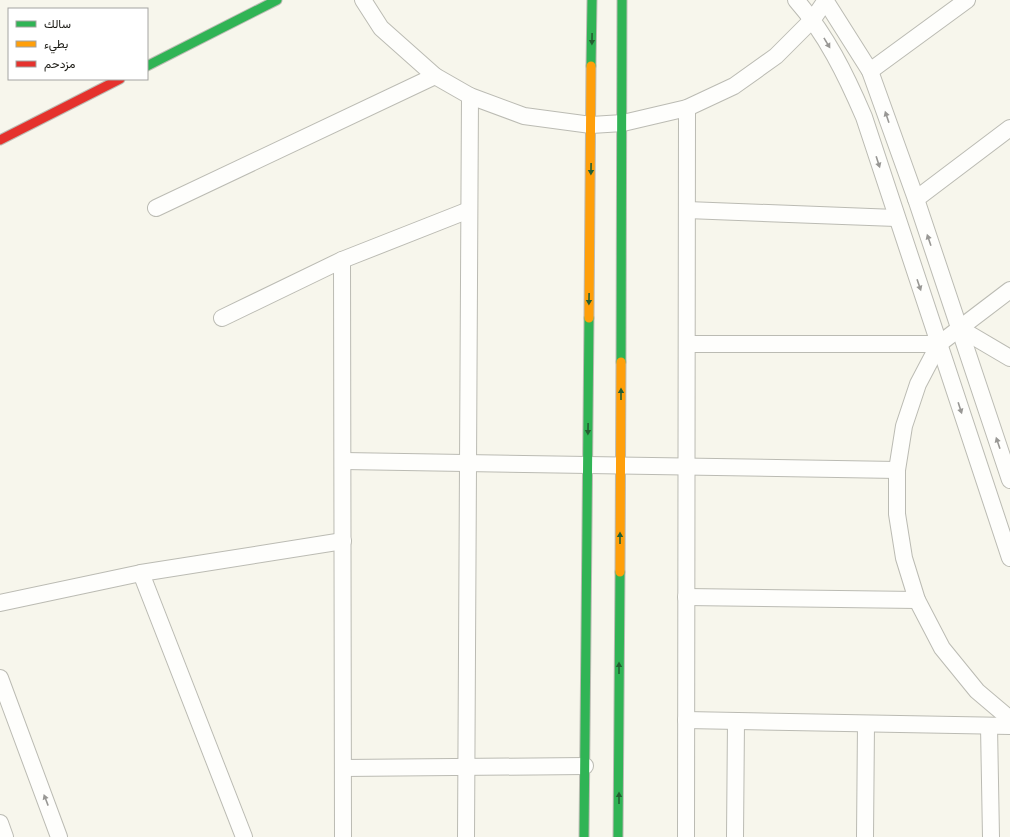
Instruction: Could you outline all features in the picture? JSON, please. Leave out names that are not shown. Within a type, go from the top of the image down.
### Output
[{"type":"street","points":[[148,65],[277,0]]},
{"type":"street","points":[[363,0],[381,28],[435,76],[470,96],[524,116],[591,125],[623,123],[687,108],[734,86],[776,56],[813,19],[826,0],[870,71],[916,199],[1010,480]]},
{"type":"street","points":[[584,837],[592,0]]},
{"type":"street","points":[[618,837],[623,123],[622,0]]},
{"type":"street","points":[[796,0],[813,19],[849,82],[864,117],[896,218],[1010,558]]},
{"type":"street","points":[[870,71],[967,0]]},
{"type":"street","points":[[156,208],[435,76]]},
{"type":"street","points":[[0,140],[118,80]]},
{"type":"street","points":[[466,837],[470,96]]},
{"type":"street","points":[[686,837],[687,108]]},
{"type":"street","points":[[916,199],[1010,128]]},
{"type":"street","points":[[222,318],[342,260],[469,210]]},
{"type":"street","points":[[687,210],[896,218]]},
{"type":"street","points":[[342,260],[344,461],[343,837]]},
{"type":"street","points":[[1010,290],[939,344],[916,391],[904,426],[897,470],[897,514],[904,558],[917,600],[942,648],[977,691],[1010,719]]},
{"type":"street","points":[[959,328],[1010,358]]},
{"type":"street","points":[[687,344],[939,344]]},
{"type":"street","points":[[344,461],[897,470]]},
{"type":"street","points":[[0,603],[141,573],[343,541]]},
{"type":"street","points":[[141,573],[244,837]]},
{"type":"street","points":[[686,597],[917,600]]},
{"type":"street","points":[[0,678],[60,837]]},
{"type":"street","points":[[686,720],[1010,726]]},
{"type":"street","points":[[735,837],[736,721]]},
{"type":"street","points":[[865,837],[866,724]]},
{"type":"street","points":[[989,726],[991,837]]},
{"type":"street","points":[[343,768],[585,766]]},
{"type":"street","points":[[0,823],[5,837]]},
{"type":"traffic: fast","points":[[148,65],[277,0]]},
{"type":"traffic: fast","points":[[591,66],[592,0]]},
{"type":"traffic: fast","points":[[621,362],[622,0]]},
{"type":"traffic: fast","points":[[584,837],[589,318]]},
{"type":"traffic: fast","points":[[618,837],[620,572]]},
{"type":"traffic: slow","points":[[589,318],[591,66]]},
{"type":"traffic: slow","points":[[620,572],[621,362]]},
{"type":"traffic: jam","points":[[0,140],[118,80]]}]
